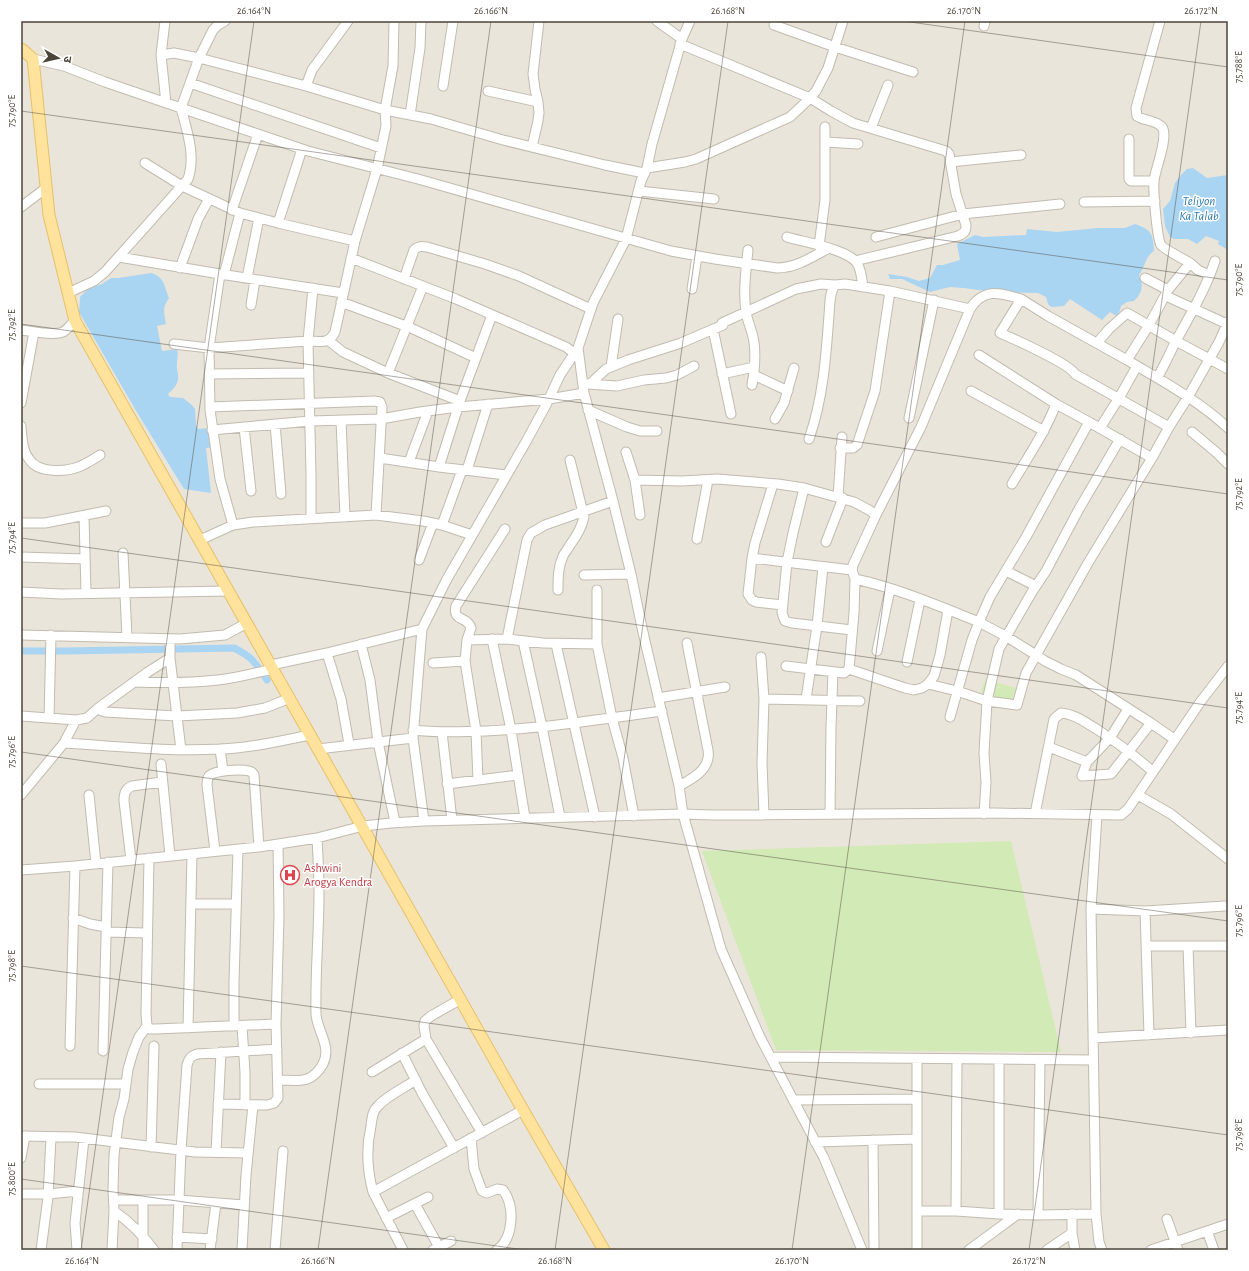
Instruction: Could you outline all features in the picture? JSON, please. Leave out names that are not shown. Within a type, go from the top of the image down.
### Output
[{"type":"main road","points":[[21,49],[33,59],[49,214],[75,321],[247,623],[269,669],[290,698],[602,1249]]},
{"type":"street","points":[[165,21],[161,55],[166,103]]},
{"type":"street","points":[[68,293],[94,281],[105,272],[188,179],[191,170],[189,135],[181,108],[199,58],[212,30],[225,21]]},
{"type":"street","points":[[306,86],[312,70],[348,21]]},
{"type":"street","points":[[329,341],[334,332],[355,241],[377,169],[386,126],[385,110],[393,66],[394,21]]},
{"type":"street","points":[[410,115],[420,48],[421,21]]},
{"type":"street","points":[[443,86],[453,21]]},
{"type":"street","points":[[532,147],[538,121],[538,102],[533,74],[539,21]]},
{"type":"street","points":[[657,21],[681,42],[810,98],[848,120],[946,151],[949,154],[956,194],[966,225],[966,230],[964,233],[958,236],[855,261]]},
{"type":"street","points":[[424,821],[413,734],[422,629],[447,579],[549,400],[560,375],[576,351],[593,303],[626,239],[681,42],[690,21]]},
{"type":"street","points":[[161,55],[174,53],[199,58],[306,86],[385,110],[431,119],[532,147],[605,165],[646,170],[696,159],[790,117],[816,91],[828,68],[843,21]]},
{"type":"street","points":[[1160,21],[1136,108],[1137,116],[1141,119],[1156,123],[1164,130],[1164,139],[1154,181],[1158,237],[1161,245],[1198,270],[1210,275]]},
{"type":"street","points":[[774,25],[835,48],[913,72]]},
{"type":"street","points":[[33,59],[64,66],[105,82],[302,149],[546,215],[671,251],[777,268],[791,267],[829,248]]},
{"type":"street","points":[[190,83],[381,148]]},
{"type":"street","points":[[871,128],[888,85]]},
{"type":"street","points":[[488,91],[538,102]]},
{"type":"street","points":[[819,246],[825,200],[825,127]]},
{"type":"street","points":[[233,524],[220,479],[212,430],[209,348],[222,275],[236,211],[258,134]]},
{"type":"street","points":[[1129,139],[1131,181],[1154,181]]},
{"type":"street","points":[[826,142],[858,144]]},
{"type":"street","points":[[278,223],[302,149]]},
{"type":"street","points":[[950,162],[1021,155]]},
{"type":"street","points":[[145,163],[182,186],[236,211],[278,223],[355,241]]},
{"type":"street","points":[[21,208],[46,188]]},
{"type":"street","points":[[639,191],[714,199]]},
{"type":"street","points":[[180,268],[198,219],[208,199]]},
{"type":"street","points":[[1084,202],[1155,201]]},
{"type":"street","points":[[876,238],[963,214],[1060,204]]},
{"type":"street","points":[[251,305],[251,279],[259,218]]},
{"type":"street","points":[[787,238],[829,248],[852,257],[857,264],[862,282]]},
{"type":"street","points":[[404,279],[416,247],[427,247],[485,264],[519,276],[591,310]]},
{"type":"street","points":[[748,250],[745,281],[746,315],[753,334],[755,348],[752,385]]},
{"type":"street","points":[[692,289],[697,256]]},
{"type":"street","points":[[119,257],[222,275],[312,288],[342,298],[476,358]]},
{"type":"street","points":[[351,258],[423,286],[576,351]]},
{"type":"street","points":[[1157,378],[1168,360],[1176,341],[1194,308],[1215,261]]},
{"type":"street","points":[[1127,360],[1167,293],[1190,264]]},
{"type":"street","points":[[928,684],[957,691],[987,701],[1017,705],[1026,673],[1088,563],[1152,458],[1209,359],[1227,325],[1167,293],[1145,278]]},
{"type":"street","points":[[586,383],[611,367],[713,329],[746,315],[796,289],[821,284],[836,286],[862,282],[890,291],[970,309]]},
{"type":"street","points":[[388,373],[423,286]]},
{"type":"street","points":[[809,439],[816,419],[819,403],[826,361],[830,300],[833,289],[836,286]]},
{"type":"street","points":[[311,518],[312,475],[308,341],[312,288]]},
{"type":"street","points":[[840,448],[853,448],[859,442],[875,392],[890,291]]},
{"type":"street","points":[[786,666],[844,673],[848,668],[852,630],[853,565],[876,515],[921,428],[970,309],[980,297],[987,294],[1000,294],[1021,299],[1193,399],[1228,428]]},
{"type":"street","points":[[1021,299],[1000,333],[1061,363],[1073,370],[1075,374],[1169,427]]},
{"type":"street","points":[[909,418],[934,300]]},
{"type":"street","points":[[1097,343],[1109,329],[1127,313],[1228,369]]},
{"type":"street","points":[[439,467],[459,404],[492,315]]},
{"type":"street","points":[[611,367],[618,319]]},
{"type":"street","points":[[21,330],[34,332],[63,332],[75,321]]},
{"type":"street","points":[[713,329],[731,414]]},
{"type":"street","points":[[21,403],[34,332]]},
{"type":"street","points":[[174,344],[209,348],[308,341],[329,341],[343,352],[459,404]]},
{"type":"street","points":[[576,351],[586,383],[584,393],[588,410],[631,574],[679,786],[683,814],[721,949],[760,1037],[824,1158],[862,1250]]},
{"type":"street","points":[[979,355],[1056,404],[1152,458]]},
{"type":"street","points":[[586,383],[617,386],[644,380],[666,378],[677,375],[694,366]]},
{"type":"street","points":[[1100,428],[1137,366]]},
{"type":"street","points":[[775,419],[784,403],[794,368]]},
{"type":"street","points":[[722,374],[754,371],[788,391]]},
{"type":"street","points":[[209,374],[309,373]]},
{"type":"street","points":[[971,391],[1044,431]]},
{"type":"street","points":[[212,430],[310,421],[381,419],[459,404],[488,404],[549,400],[584,393]]},
{"type":"street","points":[[210,407],[309,402],[378,401],[381,404],[381,419],[376,515]]},
{"type":"street","points":[[418,560],[438,524],[464,470],[488,404]]},
{"type":"street","points":[[1012,484],[1044,431],[1056,404]]},
{"type":"street","points":[[588,410],[640,431],[657,431]]},
{"type":"street","points":[[409,462],[428,411]]},
{"type":"street","points":[[341,420],[345,517]]},
{"type":"street","points":[[950,717],[978,622],[1089,422]]},
{"type":"street","points":[[275,424],[281,494]]},
{"type":"street","points":[[21,426],[24,450],[32,464],[39,468],[58,471],[66,470],[80,466],[100,455]]},
{"type":"street","points":[[244,427],[251,491]]},
{"type":"street","points":[[1192,432],[1228,464]]},
{"type":"street","points":[[826,542],[840,498],[840,448],[842,437]]},
{"type":"street","points":[[984,814],[986,782],[984,753],[987,701],[999,649],[1046,571],[1079,509],[1120,439]]},
{"type":"street","points":[[626,452],[635,480],[640,515]]},
{"type":"street","points":[[380,458],[506,475]]},
{"type":"street","points":[[558,590],[558,570],[564,554],[583,522],[584,512],[570,460]]},
{"type":"street","points":[[635,480],[682,481],[717,479],[804,488],[854,502],[876,515]]},
{"type":"street","points":[[697,539],[708,480]]},
{"type":"street","points":[[773,484],[755,543],[748,588],[749,597],[756,602],[783,605]]},
{"type":"street","points":[[804,488],[793,533],[782,613],[785,621],[852,630]]},
{"type":"street","points":[[507,639],[527,540],[531,533],[545,525],[613,501]]},
{"type":"street","points":[[21,523],[45,523],[106,512]]},
{"type":"street","points":[[200,540],[233,524],[376,515],[438,524],[472,535]]},
{"type":"street","points":[[84,516],[86,593]]},
{"type":"street","points":[[478,780],[476,731],[465,661],[467,640],[471,628],[468,622],[457,617],[455,614],[456,606],[505,530]]},
{"type":"street","points":[[123,553],[127,638]]},
{"type":"street","points":[[21,557],[85,559]]},
{"type":"street","points":[[752,558],[823,567],[854,575],[978,622],[1007,637],[1061,670],[1076,675],[1174,739]]},
{"type":"street","points":[[806,699],[817,626],[823,567]]},
{"type":"street","points":[[1006,571],[1036,586]]},
{"type":"street","points":[[584,575],[631,574]]},
{"type":"street","points":[[877,651],[890,589]]},
{"type":"street","points":[[597,590],[597,644],[612,718],[623,758],[634,816]]},
{"type":"street","points":[[21,592],[61,594],[228,591]]},
{"type":"street","points":[[907,662],[920,600]]},
{"type":"street","points":[[848,668],[905,688],[914,690],[922,688],[928,684],[934,676],[940,655],[948,610]]},
{"type":"street","points":[[21,635],[127,638],[170,641],[225,635],[247,623]]},
{"type":"street","points":[[134,682],[174,683],[219,680],[252,675],[327,653],[422,629]]},
{"type":"street","points":[[49,718],[51,635]]},
{"type":"street","points":[[492,639],[510,730],[525,818]]},
{"type":"street","points":[[467,640],[507,639],[556,644],[597,644]]},
{"type":"street","points":[[170,641],[170,656],[181,750]]},
{"type":"street","points":[[523,641],[560,817]]},
{"type":"street","points":[[679,786],[696,776],[704,768],[708,757],[687,643]]},
{"type":"street","points":[[361,644],[370,680],[378,742],[395,822]]},
{"type":"street","points":[[556,644],[595,817]]},
{"type":"street","points":[[327,653],[341,699],[349,744]]},
{"type":"street","points":[[21,716],[76,720],[87,718],[97,709],[170,656]]},
{"type":"street","points":[[761,657],[764,699],[762,763],[764,815]]},
{"type":"street","points":[[433,663],[465,661]]},
{"type":"street","points":[[21,870],[96,864],[259,847],[317,838],[363,826],[395,822],[683,814],[713,816],[830,814],[1121,815],[1128,810],[1152,771],[1200,701],[1228,666]]},
{"type":"street","points":[[830,814],[831,700],[833,672]]},
{"type":"street","points":[[658,698],[724,687]]},
{"type":"street","points":[[97,709],[110,712],[177,716],[237,714],[275,705],[290,698]]},
{"type":"street","points":[[764,699],[860,701]]},
{"type":"street","points":[[1128,709],[1110,738],[1087,762],[1082,776],[1111,774],[1151,723]]},
{"type":"street","points":[[318,749],[349,744],[378,742],[413,734],[510,730],[574,724],[662,711]]},
{"type":"street","points":[[1035,814],[1054,719],[1061,712],[1076,716],[1110,738],[1152,771]]},
{"type":"street","points":[[23,789],[64,743],[76,720]]},
{"type":"street","points":[[442,732],[452,820]]},
{"type":"street","points":[[64,743],[181,750],[220,750],[260,745],[310,734]]},
{"type":"street","points":[[1049,747],[1087,762]]},
{"type":"street","points":[[220,750],[223,771]]},
{"type":"street","points":[[161,764],[170,856]]},
{"type":"street","points":[[215,851],[207,785],[210,775],[223,771],[249,771],[254,775],[259,847]]},
{"type":"street","points":[[447,784],[518,775]]},
{"type":"street","points":[[131,860],[124,801],[125,792],[132,786],[162,782]]},
{"type":"street","points":[[89,795],[96,864]]},
{"type":"street","points":[[1138,795],[1171,814],[1228,859]]},
{"type":"street","points":[[1097,815],[1091,909],[1096,1214],[1099,1242],[1102,1250]]},
{"type":"street","points":[[278,1080],[304,1080],[311,1078],[318,1072],[325,1058],[326,1050],[316,1017],[318,893],[317,838]]},
{"type":"street","points":[[218,1104],[267,1105],[277,1101],[278,1080],[276,1024],[279,916],[278,844]]},
{"type":"street","points":[[238,849],[236,904],[238,1026],[244,1052],[249,1105],[248,1153],[242,1250]]},
{"type":"street","points":[[188,1028],[192,854]]},
{"type":"street","points":[[112,1250],[114,1211],[113,1189],[119,1117],[124,1099],[128,1068],[139,1037],[147,1026],[149,858]]},
{"type":"street","points":[[103,1051],[108,862]]},
{"type":"street","points":[[70,1046],[74,866]]},
{"type":"street","points":[[190,904],[236,904]]},
{"type":"street","points":[[1091,909],[1145,911],[1225,906]]},
{"type":"street","points":[[1145,911],[1149,1035]]},
{"type":"street","points":[[73,918],[106,930],[147,933]]},
{"type":"street","points":[[1147,946],[1228,946]]},
{"type":"street","points":[[1188,946],[1191,1033]]},
{"type":"street","points":[[461,1000],[431,1016],[425,1021],[424,1033],[426,1039],[482,1133]]},
{"type":"street","points":[[147,1026],[150,1029],[156,1029],[276,1024]]},
{"type":"street","points":[[1093,1038],[1228,1030]]},
{"type":"street","points":[[372,1072],[426,1039]]},
{"type":"street","points":[[152,1147],[154,1046]]},
{"type":"street","points":[[177,1250],[181,1150],[187,1064],[189,1059],[198,1054],[277,1049]]},
{"type":"street","points":[[216,1152],[221,1052]]},
{"type":"street","points":[[402,1053],[454,1148]]},
{"type":"street","points":[[771,1058],[1093,1060]]},
{"type":"street","points":[[917,1059],[917,1250]]},
{"type":"street","points":[[956,1211],[957,1059]]},
{"type":"street","points":[[999,1059],[999,1214]]},
{"type":"street","points":[[1038,1215],[1040,1060]]},
{"type":"street","points":[[403,1250],[373,1192],[368,1164],[367,1142],[373,1112],[377,1106],[416,1080]]},
{"type":"street","points":[[39,1084],[126,1084]]},
{"type":"street","points":[[793,1100],[917,1099]]},
{"type":"street","points":[[373,1192],[523,1110]]},
{"type":"street","points":[[21,1158],[23,1136],[74,1137],[181,1150],[248,1153]]},
{"type":"street","points":[[41,1250],[48,1194],[51,1137]]},
{"type":"street","points":[[472,1138],[474,1169],[482,1190],[487,1193],[497,1188],[503,1190],[509,1204],[511,1225],[505,1243],[497,1250]]},
{"type":"street","points":[[77,1250],[75,1223],[84,1139]]},
{"type":"street","points":[[815,1142],[917,1139]]},
{"type":"street","points":[[873,1140],[874,1250]]},
{"type":"street","points":[[275,1250],[283,1151]]},
{"type":"street","points":[[21,1194],[48,1194],[78,1191]]},
{"type":"street","points":[[386,1218],[428,1197]]},
{"type":"street","points":[[114,1200],[179,1200],[244,1205]]},
{"type":"street","points":[[143,1200],[143,1250]]},
{"type":"street","points":[[210,1250],[216,1203]]},
{"type":"street","points":[[416,1204],[436,1249],[451,1241]]},
{"type":"street","points":[[114,1211],[128,1220],[144,1236],[154,1250]]},
{"type":"street","points":[[917,1211],[956,1211],[1038,1215],[1096,1214]]},
{"type":"street","points":[[970,1250],[1018,1214]]},
{"type":"street","points":[[1072,1214],[1072,1233],[1075,1250]]},
{"type":"street","points":[[1167,1219],[1177,1246]]},
{"type":"street","points":[[1151,1250],[1177,1246],[1208,1231],[1228,1224]]},
{"type":"street","points":[[1208,1231],[1214,1250]]},
{"type":"street","points":[[1046,1250],[1072,1233]]},
{"type":"street","points":[[177,1236],[212,1239]]},
{"type":"shaded area","points":[[21,21],[1228,21],[1228,1250],[21,1250]]},
{"type":"green space","points":[[985,679],[1016,688],[1011,702],[981,692]]},
{"type":"green space","points":[[1011,841],[1061,1052],[776,1050],[702,851]]},
{"type":"water","name":"Teliyon Ka Talab","points":[[1193,168],[1207,178],[1228,175],[1228,250],[1218,244],[1219,241],[1206,236],[1197,244],[1188,239],[1174,239],[1170,237],[1165,226],[1163,209],[1170,201],[1175,183],[1187,169]]},
{"type":"water","points":[[1135,224],[1145,228],[1150,233],[1153,240],[1154,251],[1147,259],[1139,275],[1142,286],[1139,295],[1134,301],[1127,302],[1121,306],[1118,317],[1110,312],[1102,320],[1070,299],[1064,306],[1051,307],[1048,304],[1046,297],[1038,293],[993,292],[950,287],[930,292],[902,279],[890,279],[888,274],[907,277],[919,281],[930,278],[937,265],[943,265],[960,260],[957,244],[975,235],[983,237],[1026,235],[1027,229],[1057,232],[1098,228],[1125,228]]},
{"type":"water","points":[[151,273],[162,280],[169,298],[164,307],[166,324],[157,326],[162,351],[177,349],[178,352],[178,381],[176,386],[168,394],[170,397],[183,398],[192,405],[195,409],[196,425],[198,429],[210,428],[213,447],[206,448],[211,493],[184,489],[135,409],[79,312],[80,297],[88,289],[102,284],[111,278]]},
{"type":"waterway","points":[[21,651],[234,648],[250,658],[257,665],[267,680]]},
{"type":"place","name":"Ashwini Arogya Kendra","points":[[290,875]]}]
